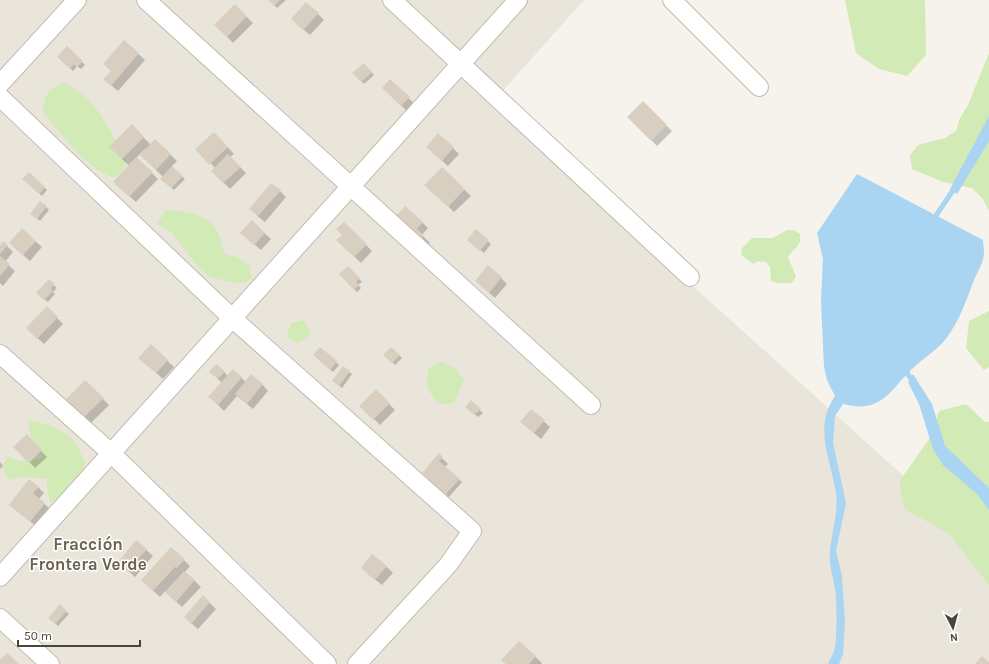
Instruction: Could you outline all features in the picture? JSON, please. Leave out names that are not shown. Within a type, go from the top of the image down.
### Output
[{"type":"street","points":[[0,84],[77,0]]},
{"type":"street","points":[[146,0],[591,404]]},
{"type":"street","points":[[392,0],[690,277]]},
{"type":"street","points":[[0,577],[518,0]]},
{"type":"street","points":[[672,0],[759,87]]},
{"type":"street","points":[[0,97],[232,318],[472,531],[448,565],[357,664]]},
{"type":"street","points":[[0,354],[111,453],[327,664]]},
{"type":"street","points":[[0,618],[50,664]]},
{"type":"shaded area","points":[[0,0],[584,0],[491,104],[989,553],[989,664],[0,664]]},
{"type":"green space","points":[[845,0],[925,0],[926,55],[907,76],[879,69],[856,53]]},
{"type":"green space","points":[[989,53],[989,211],[982,198],[972,188],[943,182],[912,169],[910,155],[918,145],[945,138],[956,131],[960,118],[968,105]]},
{"type":"green space","points":[[64,83],[75,89],[94,106],[114,137],[126,160],[125,168],[115,177],[106,175],[87,161],[76,151],[43,113],[46,97],[50,91]]},
{"type":"green space","points":[[166,210],[179,211],[200,216],[211,223],[218,233],[225,254],[238,258],[249,265],[252,279],[239,284],[210,277],[199,268],[171,232],[157,224]]},
{"type":"green space","points":[[787,230],[794,230],[800,234],[799,244],[788,257],[796,277],[792,283],[778,283],[771,281],[770,267],[766,262],[758,261],[753,264],[741,255],[742,248],[752,238],[773,238]]},
{"type":"green space","points":[[989,311],[989,367],[984,370],[966,348],[969,321]]},
{"type":"green space","points":[[304,320],[311,334],[298,344],[287,336],[291,323]]},
{"type":"green space","points":[[442,362],[455,368],[464,380],[454,403],[440,404],[432,396],[428,388],[428,368]]},
{"type":"green space","points":[[966,404],[985,422],[989,422],[989,585],[949,534],[905,509],[899,482],[931,436],[939,411]]},
{"type":"green space","points":[[28,420],[59,429],[70,436],[85,460],[84,474],[78,479],[71,480],[65,495],[50,503],[46,479],[23,477],[9,480],[2,467],[8,456],[19,461],[43,458],[30,435]]},
{"type":"water","points":[[989,116],[989,141],[957,194],[950,189]]},
{"type":"water","points":[[857,174],[983,240],[984,256],[962,311],[945,340],[913,368],[884,398],[867,406],[843,404],[835,416],[833,443],[846,503],[836,551],[842,576],[845,622],[843,654],[839,664],[828,664],[833,654],[836,642],[836,594],[831,568],[830,548],[837,501],[825,444],[824,432],[825,420],[835,396],[827,380],[824,367],[821,300],[823,259],[817,233]]},
{"type":"water","points":[[913,374],[932,404],[945,446],[989,488],[989,510],[977,494],[943,465],[933,449],[919,404],[908,382]]},
{"type":"building","points":[[268,0],[280,0],[274,6]]},
{"type":"building","points":[[306,2],[319,13],[303,30],[291,19]]},
{"type":"building","points":[[235,4],[247,16],[227,37],[214,25]]},
{"type":"building","points":[[124,40],[139,53],[111,86],[103,79],[111,71],[103,64]]},
{"type":"building","points":[[67,46],[83,61],[77,67],[74,64],[70,69],[57,57]]},
{"type":"building","points":[[364,63],[372,72],[361,82],[352,73]]},
{"type":"building","points":[[390,79],[410,97],[401,106],[382,88]]},
{"type":"building","points":[[643,101],[667,125],[651,141],[627,117]]},
{"type":"building","points":[[132,124],[144,137],[122,159],[109,147]]},
{"type":"building","points":[[214,132],[228,147],[209,165],[195,149]]},
{"type":"building","points":[[438,133],[454,147],[442,161],[426,147]]},
{"type":"building","points":[[155,139],[171,154],[156,170],[140,155]]},
{"type":"building","points":[[228,154],[241,167],[223,183],[211,171]]},
{"type":"building","points":[[136,157],[153,172],[129,197],[113,182]]},
{"type":"building","points":[[172,166],[183,176],[171,188],[160,179]]},
{"type":"building","points":[[442,167],[465,189],[448,207],[424,185]]},
{"type":"building","points":[[29,172],[45,187],[39,194],[22,179]]},
{"type":"building","points":[[271,183],[281,190],[258,216],[249,209]]},
{"type":"building","points":[[40,201],[47,206],[37,219],[30,214]]},
{"type":"building","points":[[405,206],[423,222],[417,229],[424,236],[419,242],[393,220]]},
{"type":"building","points":[[252,220],[265,233],[254,245],[240,233]]},
{"type":"building","points":[[344,222],[367,244],[354,257],[336,240],[342,235],[336,229]]},
{"type":"building","points":[[22,228],[36,241],[23,255],[9,243]]},
{"type":"building","points":[[476,229],[489,240],[480,251],[467,240]]},
{"type":"building","points":[[3,241],[8,245],[0,254],[0,245]]},
{"type":"building","points":[[0,256],[10,264],[0,276]]},
{"type":"building","points":[[488,265],[502,277],[489,293],[475,281]]},
{"type":"building","points":[[348,266],[360,278],[356,282],[359,285],[354,290],[339,274]]},
{"type":"building","points":[[49,279],[55,284],[51,288],[53,291],[44,300],[36,293]]},
{"type":"building","points":[[47,306],[58,317],[37,339],[26,328]]},
{"type":"building","points":[[151,344],[168,360],[156,373],[138,358]]},
{"type":"building","points":[[320,347],[337,361],[330,370],[313,355]]},
{"type":"building","points":[[391,347],[400,355],[392,363],[383,355]]},
{"type":"building","points":[[216,364],[225,371],[218,379],[209,372]]},
{"type":"building","points":[[343,366],[350,371],[339,386],[332,381]]},
{"type":"building","points":[[233,369],[242,377],[218,405],[208,397]]},
{"type":"building","points":[[251,374],[263,384],[247,404],[235,394]]},
{"type":"building","points":[[85,380],[104,398],[84,417],[66,399]]},
{"type":"building","points":[[376,389],[390,403],[373,420],[359,406]]},
{"type":"building","points":[[471,400],[481,409],[474,415],[465,407]]},
{"type":"building","points":[[531,409],[545,420],[534,433],[520,422]]},
{"type":"building","points":[[27,434],[42,450],[29,463],[13,447]]},
{"type":"building","points":[[439,453],[443,457],[439,461],[460,479],[445,495],[422,473]]},
{"type":"building","points":[[29,479],[39,487],[33,493],[45,503],[30,522],[9,505]]},
{"type":"building","points":[[136,540],[147,549],[128,571],[118,562]]},
{"type":"building","points":[[171,547],[185,559],[177,568],[175,567],[153,591],[141,580]]},
{"type":"building","points":[[372,554],[387,566],[375,580],[361,568]]},
{"type":"building","points":[[184,571],[195,580],[176,602],[165,592]]},
{"type":"building","points":[[203,595],[210,602],[191,624],[184,617]]},
{"type":"building","points":[[60,604],[67,611],[55,624],[48,618]]},
{"type":"building","points":[[519,641],[536,656],[529,664],[506,664],[501,660]]},
{"type":"building","points":[[7,653],[19,664],[0,664],[0,660]]},
{"type":"building","points":[[982,656],[989,662],[989,664],[975,664]]},
{"type":"waterway","points":[[933,220],[956,186]]},
{"type":"waterway","points":[[905,369],[914,384]]},
{"type":"district","name":"Fracción Frontera Verde","points":[[88,554]]}]
